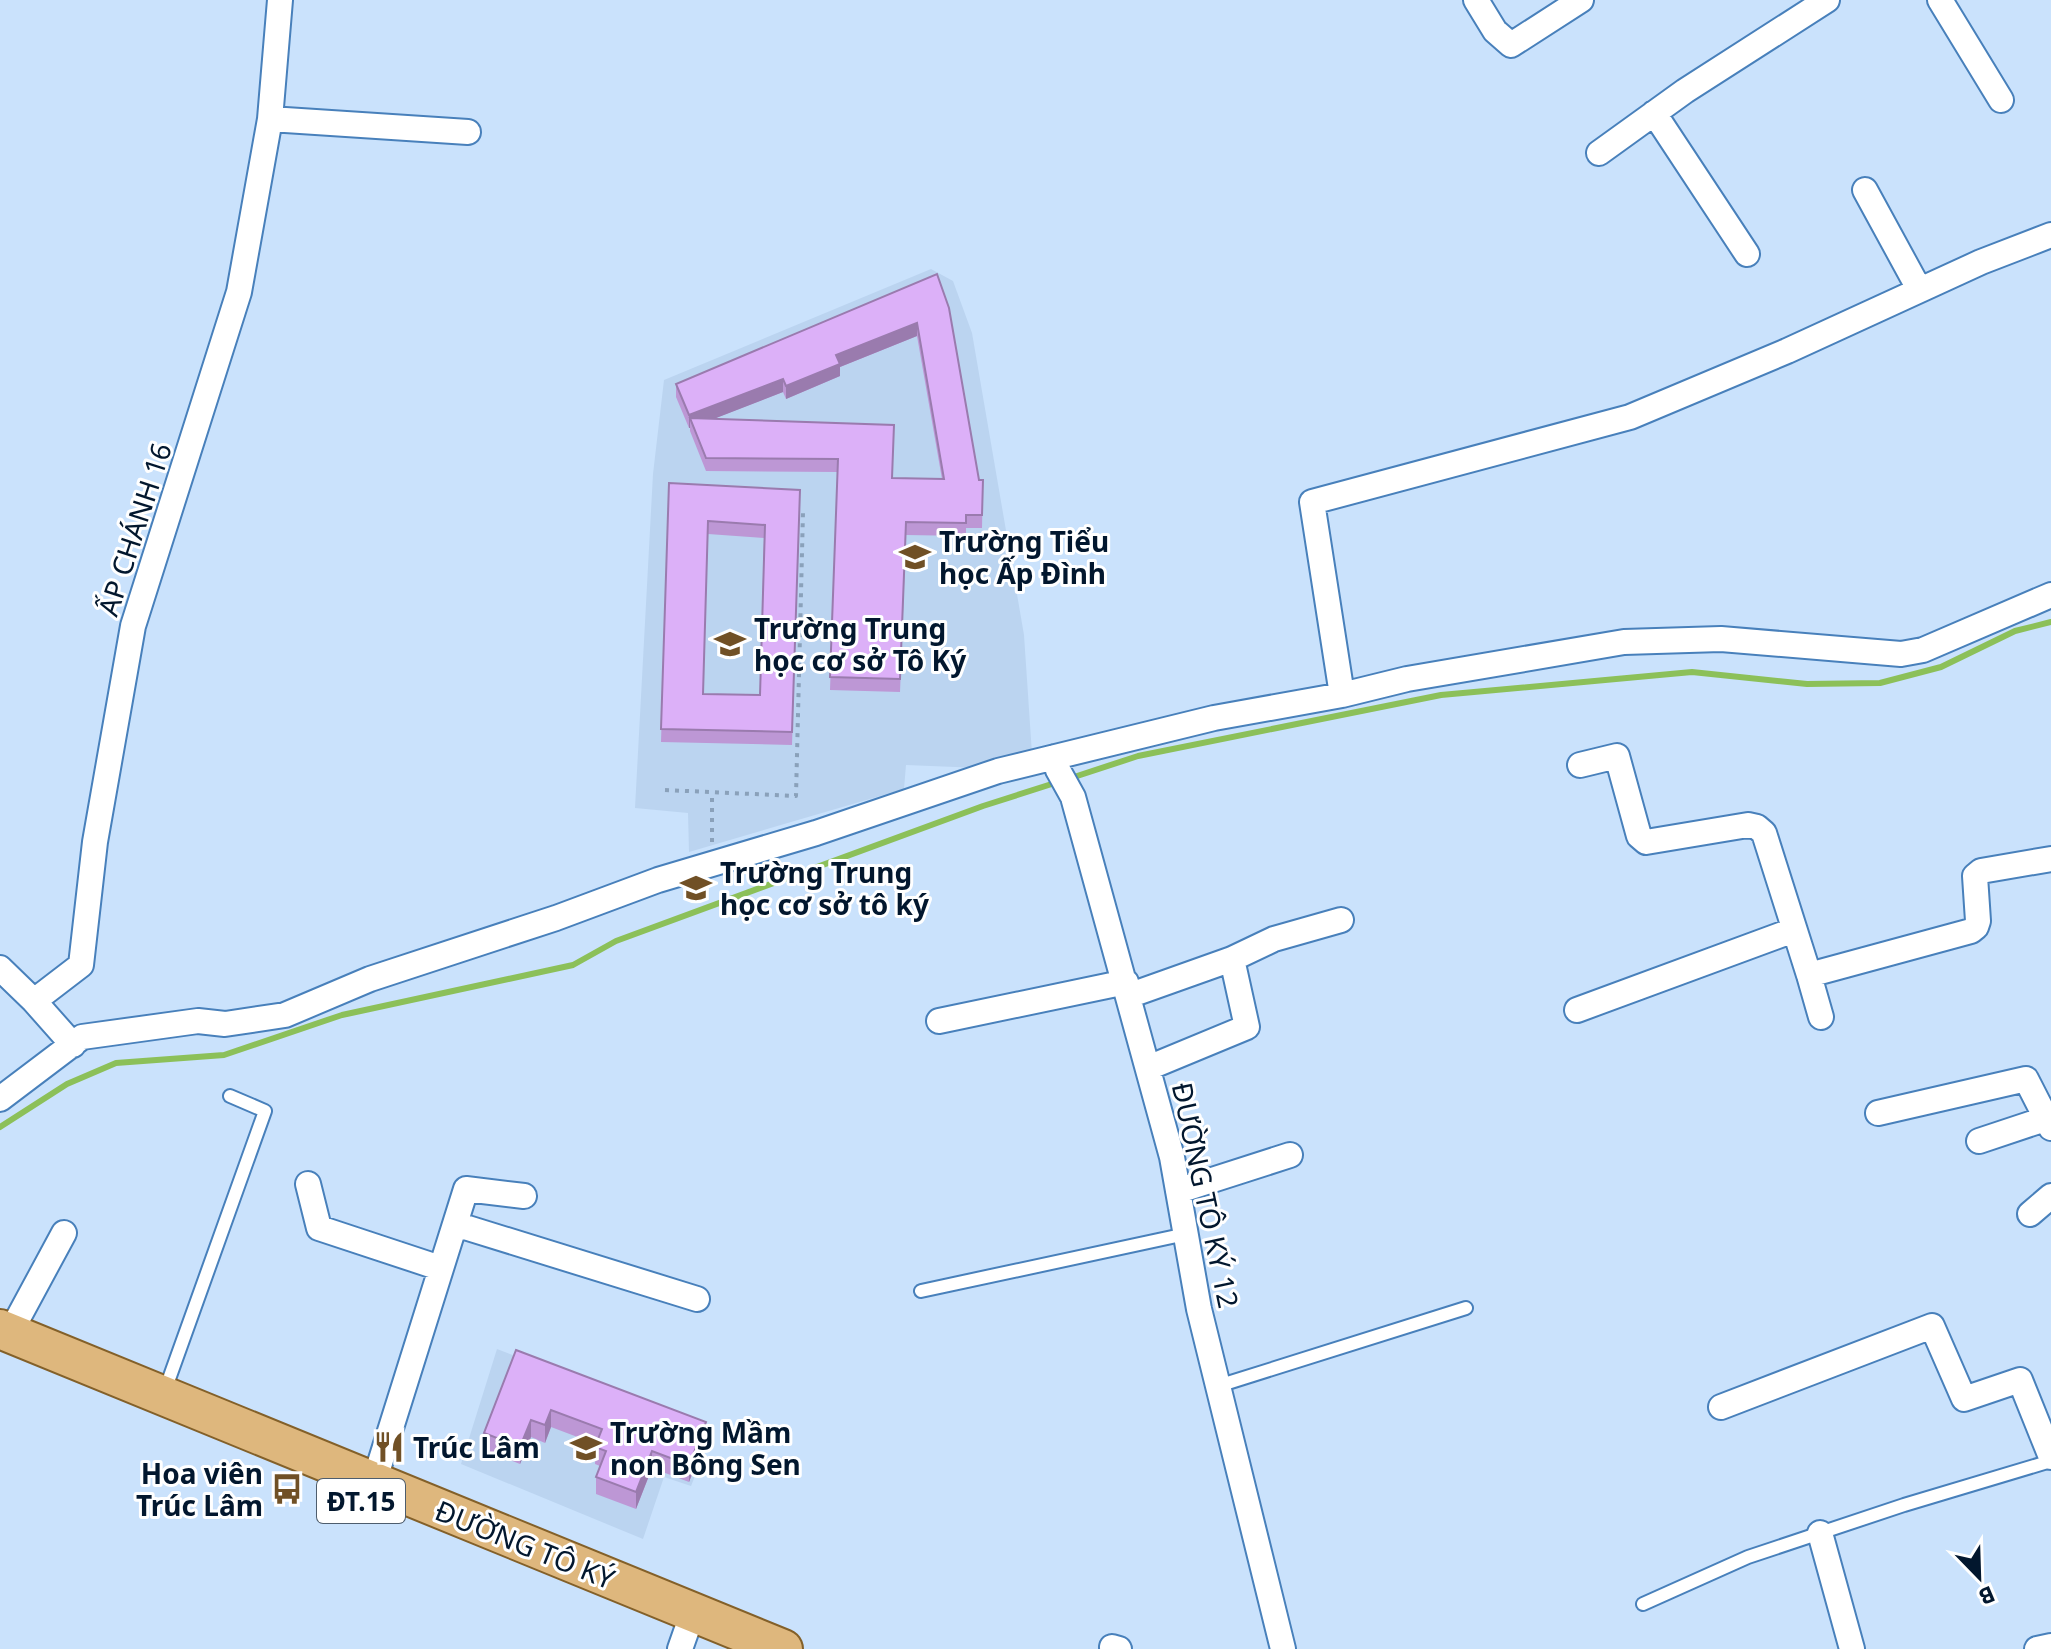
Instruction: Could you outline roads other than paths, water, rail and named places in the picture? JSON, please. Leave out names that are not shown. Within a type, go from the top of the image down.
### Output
[{"type":"main road","name":"ĐƯỜNG TÔ KÝ","points":[[3,1339],[163,1396],[374,1482],[721,1649]]},
{"type":"main road","name":"ĐƯỜNG TÔ KÝ","points":[[3,1339],[686,1632],[783,1649]]},
{"type":"street","name":"ẤP CHÁNH 16","points":[[34,1001],[81,965],[95,842],[133,626],[239,292],[270,119],[280,0]]},
{"type":"street","points":[[1476,0],[1495,31],[1511,45],[1581,0]]},
{"type":"street","points":[[1599,153],[1654,113],[1827,0]]},
{"type":"street","points":[[1940,0],[2001,100]]},
{"type":"street","points":[[1654,113],[1747,254]]},
{"type":"street","points":[[270,119],[468,132]]},
{"type":"street","points":[[1865,190],[1919,289]]},
{"type":"street","points":[[1342,695],[1312,502],[1630,417],[1787,351],[1919,289],[2051,235]]},
{"type":"street","points":[[0,1099],[82,1037],[198,1021],[225,1024],[285,1015],[370,979],[998,771],[1057,764],[1214,718],[1342,695],[1407,679],[1624,642],[1721,639],[1901,654],[1923,650],[2051,595]]},
{"type":"street","points":[[1580,765],[1617,756],[1639,836],[1646,842],[1748,825],[1764,833],[1821,1017]]},
{"type":"street","name":"ĐƯỜNG TÔ KÝ 12","points":[[1057,764],[1073,797],[1172,1157],[1199,1309],[1283,1649]]},
{"type":"street","points":[[1809,975],[1971,931],[1978,921],[1975,876],[1981,871],[2051,859]]},
{"type":"street","points":[[939,1021],[1127,989],[1232,959],[1274,939],[1341,920]]},
{"type":"street","points":[[1577,1010],[1794,930]]},
{"type":"street","points":[[1148,1068],[1247,1027],[1232,959]]},
{"type":"street","points":[[0,968],[73,1045]]},
{"type":"street","points":[[1878,1113],[2026,1079],[2048,1124],[1979,1141]]},
{"type":"street","points":[[1178,1191],[1290,1155]]},
{"type":"street","points":[[308,1184],[319,1228],[440,1268]]},
{"type":"street","points":[[374,1482],[466,1189],[524,1196]]},
{"type":"street","points":[[2030,1214],[2051,1196]]},
{"type":"street","points":[[455,1224],[697,1299]]},
{"type":"street","points":[[3,1339],[64,1233]]},
{"type":"street","points":[[1721,1407],[1932,1326],[1964,1399],[2020,1380],[2051,1459]]},
{"type":"street","points":[[1820,1533],[1852,1649]]},
{"type":"street","points":[[2037,1649],[2051,1646]]},
{"type":"lane","points":[[163,1396],[265,1111],[230,1096]]},
{"type":"lane","points":[[921,1291],[1186,1234]]},
{"type":"lane","points":[[1218,1386],[1466,1308]]},
{"type":"lane","points":[[1643,1604],[1748,1557],[2051,1459]]},
{"type":"waterway","points":[[1068,779],[1138,756],[1441,695],[1692,672],[1807,684],[1880,683],[1941,667],[2015,631],[2051,622]]},
{"type":"waterway","points":[[0,1127],[67,1084],[116,1063],[224,1055],[342,1015],[573,965],[616,941],[983,806],[1058,782]]},
{"type":"place","name":"Trường Tiểu học Ấp Đình","points":[[915,557]]},
{"type":"place","name":"Trường Trung học cơ sở Tô Ký","points":[[730,644]]},
{"type":"place","name":"Trường Trung học cơ sở tô ký","points":[[696,888]]},
{"type":"place","name":"Trúc Lâm","points":[[389,1447]]},
{"type":"place","name":"Trường Mầm non Bông Sen","points":[[586,1448]]},
{"type":"place","name":"Hoa viên Trúc Lâm","points":[[287,1489]]}]
